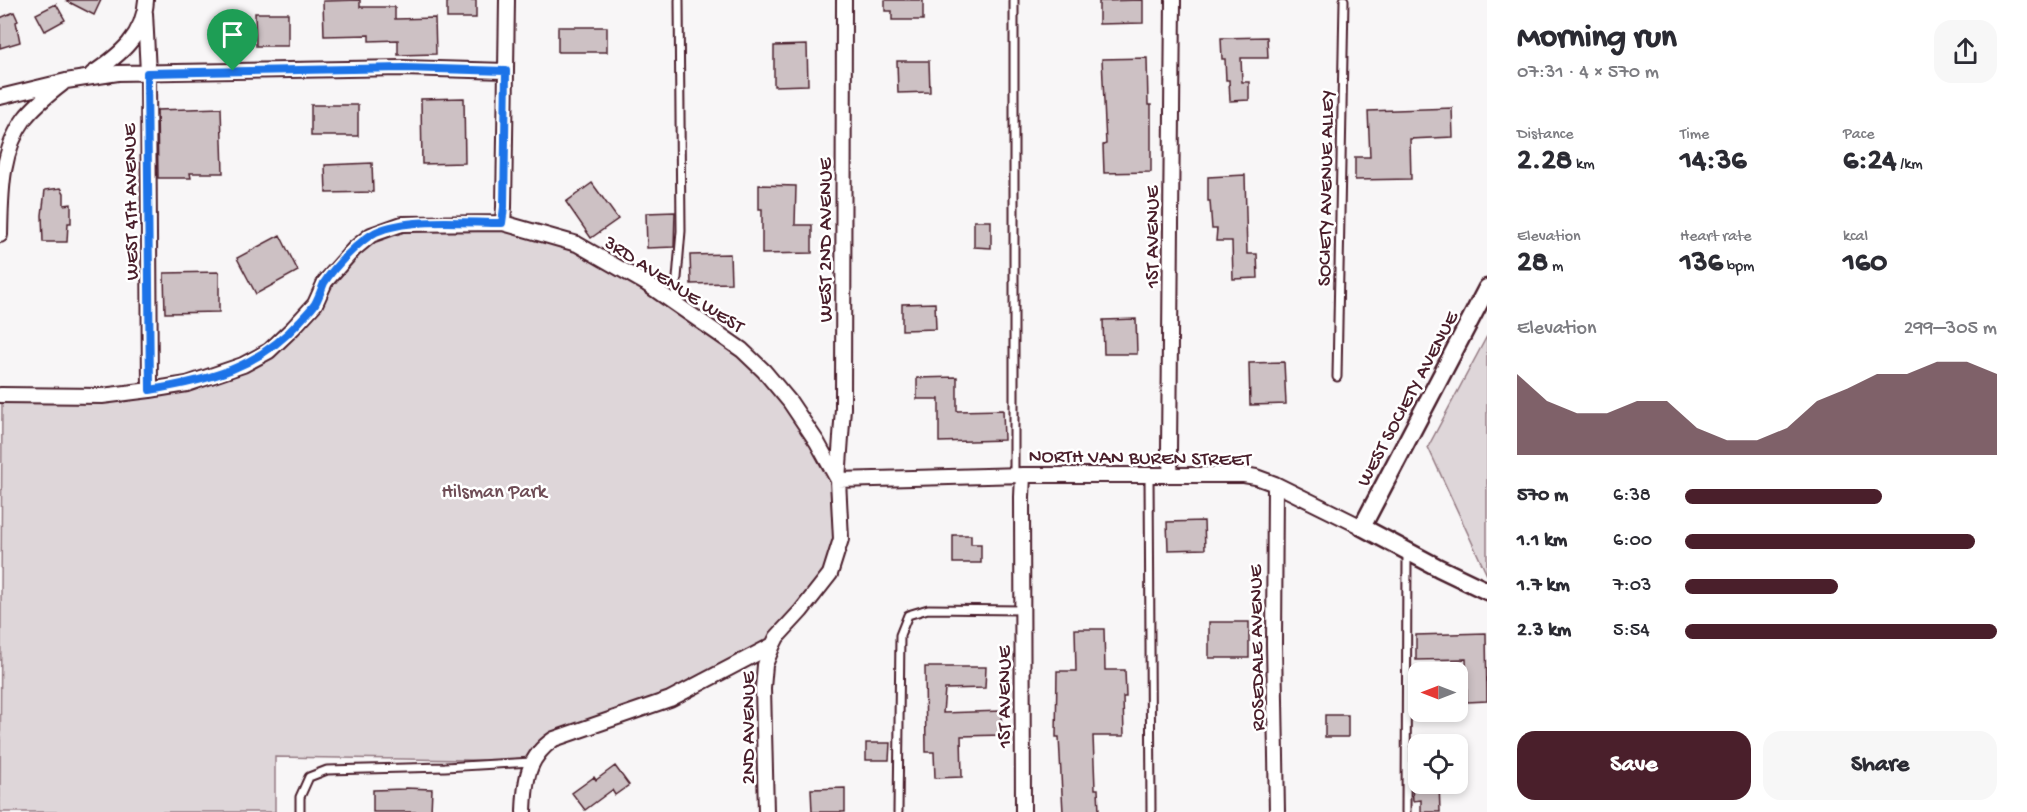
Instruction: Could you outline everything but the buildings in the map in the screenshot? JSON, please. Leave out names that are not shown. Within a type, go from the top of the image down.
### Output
[{"type":"street","points":[[0,395],[102,396],[187,384],[215,375],[268,351],[315,304],[325,282],[354,249],[379,231],[402,224],[502,223],[507,0]]},
{"type":"street","name":"WEST 2ND AVENUE","points":[[838,480],[843,408],[844,0]]},
{"type":"street","name":"1ST AVENUE","points":[[1171,475],[1173,0]]},
{"type":"street","name":"WEST 4TH AVENUE","points":[[146,7],[150,390]]},
{"type":"street","name":"WEST 4TH AVENUE","points":[[88,77],[132,42],[140,29],[146,7]]},
{"type":"street","points":[[0,97],[66,81],[118,73],[403,68],[506,71]]},
{"type":"street","points":[[0,235],[3,175],[14,137],[25,118],[44,98],[66,81]]},
{"type":"street","name":"3RD AVENUE WEST","points":[[502,223],[577,244],[675,302],[742,350],[764,371],[790,402],[817,442],[838,480],[841,539],[830,573],[772,645],[670,699],[554,739],[537,753],[527,777],[524,812]]},
{"type":"street","name":"WEST SOCIETY AVENUE","points":[[1362,527],[1487,288]]},
{"type":"street","name":"NORTH VAN BUREN STREET","points":[[838,480],[1019,475],[1244,475],[1256,477],[1275,484],[1487,591]]},
{"type":"street","name":"1ST AVENUE","points":[[1019,475],[1022,497],[1023,812]]},
{"type":"street","name":"ROSEDALE AVENUE","points":[[1275,484],[1274,633],[1277,812]]},
{"type":"street","name":"2ND AVENUE","points":[[766,812],[763,688],[765,665],[772,645]]},
{"type":"lane","points":[[675,302],[681,231],[679,0]]},
{"type":"lane","points":[[1014,0],[1019,475]]},
{"type":"lane","name":"SOCIETY AVENUE ALLEY","points":[[1337,377],[1344,0]]},
{"type":"lane","points":[[1149,475],[1151,812]]},
{"type":"lane","points":[[1406,812],[1407,551]]},
{"type":"lane","points":[[898,812],[900,635],[908,615],[928,609],[1022,610]]},
{"type":"lane","points":[[300,812],[300,797],[309,777],[327,770],[533,762]]},
{"type":"green space","name":"Hilsman Park","points":[[503,225],[607,262],[763,372],[835,477],[840,539],[829,573],[776,636],[669,698],[553,738],[532,761],[275,757],[275,812],[0,812],[2,398],[104,399],[247,366],[329,282],[356,250],[402,226]]},
{"type":"green space","points":[[1487,336],[1487,575],[1428,447]]},
{"type":"route","points":[[403,68],[506,71],[502,223],[402,224],[379,231],[354,249],[325,282],[315,304],[268,351],[215,375],[187,384],[150,390],[147,73],[233,71],[403,68]]}]
